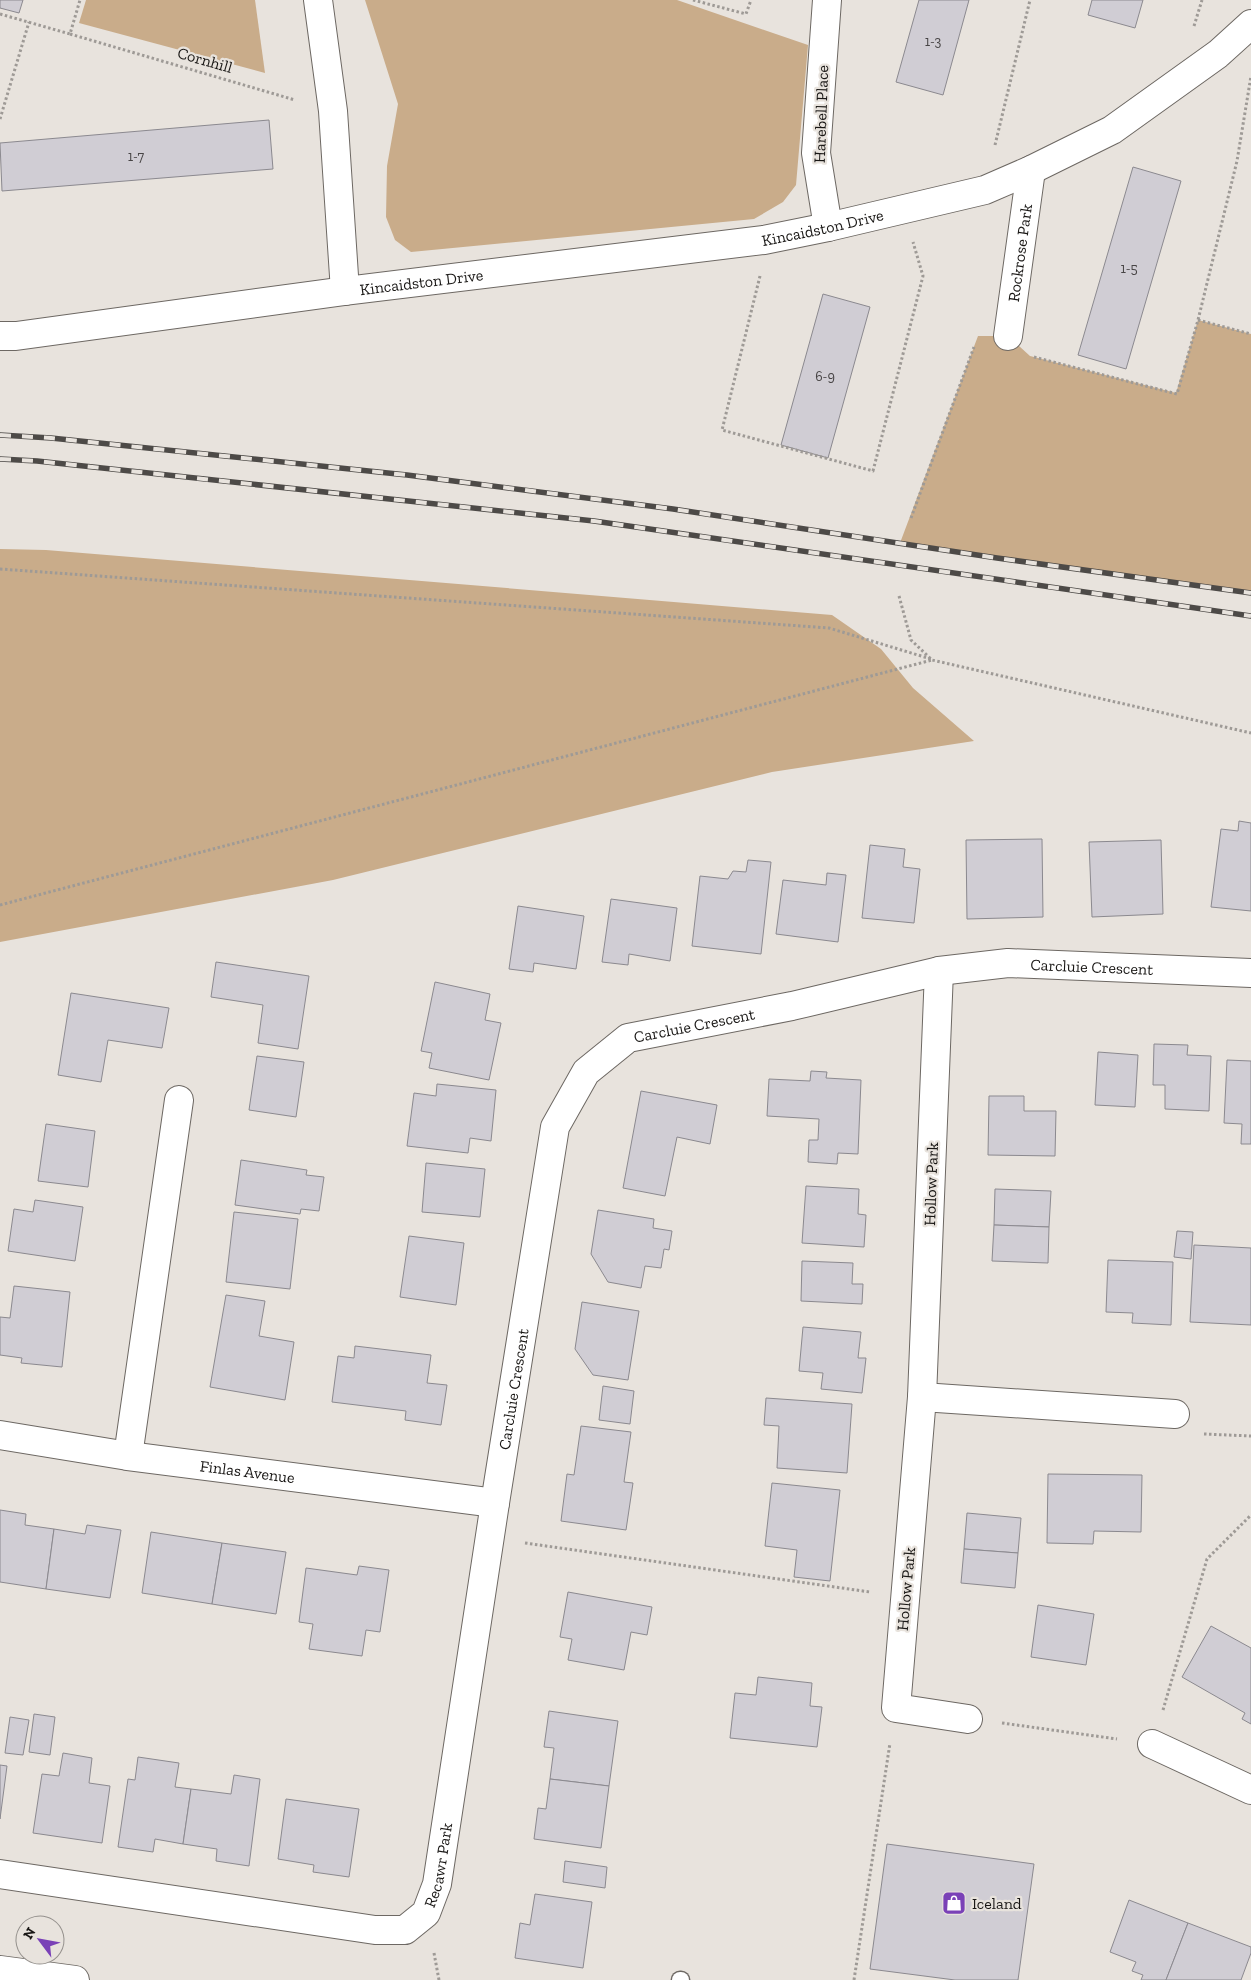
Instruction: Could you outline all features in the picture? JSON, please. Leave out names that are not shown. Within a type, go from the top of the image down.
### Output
[{"type":"street","name":"Kincaidston Drive","points":[[318,0],[332,111],[345,291]]},
{"type":"street","name":"Harebell Place","points":[[827,0],[816,153],[828,227]]},
{"type":"street","name":"Kincaidston Drive","points":[[0,336],[16,336],[345,291],[769,239],[985,190],[1031,170],[1112,130],[1218,54],[1251,24]]},
{"type":"street","name":"Rockrose Park","points":[[1008,336],[1031,170]]},
{"type":"street","name":"Carcluie Crescent","points":[[495,1503],[555,1127],[586,1072],[628,1038],[792,1006],[939,971],[1008,963],[1251,973]]},
{"type":"street","name":"Hollow Park","points":[[896,1708],[922,1397],[939,971]]},
{"type":"street","points":[[128,1456],[179,1100]]},
{"type":"street","points":[[922,1397],[1175,1414]]},
{"type":"street","name":"Finlas Avenue","points":[[0,1435],[128,1456],[495,1503]]},
{"type":"street","name":"Recawr Park","points":[[0,1874],[375,1930],[405,1930],[426,1914],[437,1884],[495,1503]]},
{"type":"street","points":[[896,1708],[968,1719]]},
{"type":"street","points":[[1152,1744],[1251,1790]]},
{"type":"street","points":[[0,1970],[75,1980]]},
{"type":"path","points":[[70,34],[80,0]]},
{"type":"path","points":[[693,0],[746,14],[751,0]]},
{"type":"path","points":[[985,190],[1030,0]]},
{"type":"path","name":"Cornhill","points":[[0,14],[332,111]]},
{"type":"path","points":[[0,119],[29,22]]},
{"type":"path","points":[[911,518],[978,336],[1008,336],[1030,356],[1177,394],[1198,320],[1237,161],[1251,76]]},
{"type":"path","points":[[769,239],[722,430],[873,471],[923,276],[904,209]]},
{"type":"path","points":[[1198,320],[1251,334]]},
{"type":"path","points":[[0,569],[829,628],[932,660],[1251,734]]},
{"type":"path","points":[[899,596],[911,640],[932,660]]},
{"type":"path","points":[[0,906],[932,660]]},
{"type":"path","points":[[968,1719],[1152,1744],[1207,1560],[1251,1515]]},
{"type":"path","points":[[490,1538],[906,1597]]},
{"type":"path","points":[[854,1980],[896,1708]]},
{"type":"shaded area","points":[[86,0],[255,0],[265,73],[79,23]]},
{"type":"shaded area","points":[[365,0],[677,0],[808,45],[796,185],[783,202],[754,219],[411,252],[395,240],[386,217],[387,166],[398,104]]},
{"type":"shaded area","points":[[1198,320],[1251,334],[1251,592],[900,543],[978,336],[1008,336],[1030,356],[1176,393]]},
{"type":"shaded area","points":[[0,549],[46,550],[832,615],[881,649],[913,688],[974,741],[772,772],[333,880],[0,942]]},
{"type":"building","points":[[0,0],[23,0],[19,13],[0,8]]},
{"type":"building","points":[[919,0],[969,0],[943,95],[896,82]]},
{"type":"building","points":[[1092,0],[1143,0],[1135,28],[1088,15]]},
{"type":"building","points":[[269,120],[273,169],[2,191],[0,143]]},
{"type":"building","points":[[1133,167],[1181,181],[1126,369],[1078,355]]},
{"type":"building","points":[[823,294],[870,307],[828,458],[781,445]]},
{"type":"building","points":[[1239,821],[1251,823],[1251,911],[1211,907],[1221,829],[1238,831]]},
{"type":"building","points":[[1042,839],[1043,917],[967,919],[966,840]]},
{"type":"building","points":[[1161,840],[1163,914],[1092,917],[1089,842]]},
{"type":"building","points":[[870,845],[905,849],[903,867],[920,869],[914,923],[862,918]]},
{"type":"building","points":[[748,860],[771,862],[761,954],[692,946],[700,876],[728,879],[733,871],[746,872]]},
{"type":"building","points":[[827,873],[846,875],[838,942],[776,934],[783,880],[826,885]]},
{"type":"building","points":[[611,899],[677,908],[670,961],[629,954],[628,965],[602,962]]},
{"type":"building","points":[[518,906],[584,916],[576,969],[534,963],[533,972],[509,969]]},
{"type":"building","points":[[216,962],[309,976],[298,1049],[258,1043],[263,1005],[211,997]]},
{"type":"building","points":[[435,982],[490,994],[485,1020],[501,1023],[489,1080],[429,1068],[432,1053],[421,1051]]},
{"type":"building","points":[[71,993],[169,1008],[162,1048],[108,1040],[101,1082],[58,1075]]},
{"type":"building","points":[[1154,1044],[1188,1045],[1187,1055],[1211,1056],[1209,1111],[1165,1109],[1165,1085],[1153,1085]]},
{"type":"building","points":[[1098,1052],[1138,1055],[1135,1107],[1095,1105]]},
{"type":"building","points":[[257,1056],[304,1062],[296,1117],[249,1110]]},
{"type":"building","points":[[1227,1060],[1251,1061],[1251,1144],[1241,1144],[1242,1124],[1224,1123]]},
{"type":"building","points":[[811,1071],[827,1072],[826,1078],[861,1080],[858,1154],[838,1153],[837,1164],[808,1162],[809,1140],[818,1140],[819,1119],[767,1116],[769,1079],[810,1081]]},
{"type":"building","points":[[437,1084],[496,1090],[491,1141],[470,1138],[468,1153],[407,1146],[414,1093],[436,1096]]},
{"type":"building","points":[[641,1091],[717,1105],[710,1144],[677,1137],[665,1196],[623,1188]]},
{"type":"building","points":[[989,1096],[1024,1096],[1024,1111],[1056,1111],[1055,1156],[988,1155]]},
{"type":"building","points":[[46,1124],[95,1131],[88,1187],[38,1181]]},
{"type":"building","points":[[241,1160],[307,1170],[306,1175],[324,1177],[319,1211],[301,1209],[300,1214],[235,1205]]},
{"type":"building","points":[[426,1163],[485,1169],[480,1217],[422,1212]]},
{"type":"building","points":[[806,1186],[859,1189],[858,1214],[866,1215],[864,1247],[802,1243]]},
{"type":"building","points":[[995,1189],[1051,1191],[1049,1227],[994,1225]]},
{"type":"building","points":[[35,1200],[83,1207],[75,1261],[8,1251],[14,1209],[33,1212]]},
{"type":"building","points":[[598,1210],[654,1219],[653,1228],[672,1231],[669,1250],[664,1249],[661,1268],[645,1266],[641,1288],[608,1282],[591,1254]]},
{"type":"building","points":[[234,1212],[298,1219],[290,1289],[226,1282]]},
{"type":"building","points":[[994,1225],[1049,1227],[1048,1263],[992,1261]]},
{"type":"building","points":[[1177,1231],[1193,1232],[1191,1259],[1174,1257]]},
{"type":"building","points":[[409,1236],[464,1243],[456,1305],[400,1297]]},
{"type":"building","points":[[1194,1245],[1251,1248],[1251,1325],[1190,1322]]},
{"type":"building","points":[[1108,1260],[1173,1262],[1171,1325],[1132,1323],[1133,1313],[1106,1312]]},
{"type":"building","points":[[802,1261],[853,1263],[852,1284],[863,1284],[862,1304],[801,1301]]},
{"type":"building","points":[[14,1286],[70,1292],[62,1367],[21,1363],[22,1358],[0,1355],[0,1317],[10,1318]]},
{"type":"building","points":[[226,1295],[265,1301],[259,1336],[294,1342],[285,1400],[210,1387]]},
{"type":"building","points":[[582,1302],[639,1311],[628,1380],[593,1375],[575,1349]]},
{"type":"building","points":[[803,1327],[861,1332],[858,1358],[866,1358],[862,1393],[821,1389],[823,1373],[799,1371]]},
{"type":"building","points":[[355,1346],[431,1355],[427,1383],[447,1385],[441,1425],[405,1420],[406,1411],[332,1402],[338,1356],[354,1358]]},
{"type":"building","points":[[603,1386],[634,1391],[630,1424],[599,1420]]},
{"type":"building","points":[[766,1398],[852,1404],[847,1473],[777,1468],[779,1426],[764,1425]]},
{"type":"building","points":[[581,1426],[631,1432],[624,1482],[633,1483],[626,1530],[561,1521],[567,1474],[574,1475]]},
{"type":"building","points":[[1048,1474],[1142,1475],[1141,1532],[1094,1531],[1093,1544],[1047,1543]]},
{"type":"building","points":[[772,1483],[840,1490],[830,1581],[794,1577],[797,1550],[765,1546]]},
{"type":"building","points":[[0,1510],[26,1514],[25,1525],[54,1529],[46,1589],[0,1582]]},
{"type":"building","points":[[967,1513],[1021,1518],[1018,1553],[964,1549]]},
{"type":"building","points":[[87,1525],[121,1530],[110,1598],[46,1589],[54,1529],[85,1534]]},
{"type":"building","points":[[151,1532],[222,1543],[212,1604],[142,1593]]},
{"type":"building","points":[[222,1543],[286,1552],[276,1614],[212,1604]]},
{"type":"building","points":[[964,1549],[1018,1553],[1015,1588],[961,1583]]},
{"type":"building","points":[[359,1566],[389,1570],[380,1632],[366,1630],[362,1656],[309,1649],[313,1624],[299,1622],[306,1568],[357,1575]]},
{"type":"building","points":[[568,1592],[652,1607],[647,1635],[631,1632],[624,1670],[568,1660],[572,1639],[560,1637]]},
{"type":"building","points":[[1038,1605],[1094,1614],[1086,1665],[1031,1657]]},
{"type":"building","points":[[1211,1626],[1251,1648],[1251,1724],[1242,1719],[1245,1713],[1182,1677]]},
{"type":"building","points":[[758,1677],[812,1683],[810,1706],[822,1707],[817,1747],[730,1738],[735,1693],[756,1695]]},
{"type":"building","points":[[549,1711],[618,1721],[609,1786],[550,1779],[554,1748],[544,1747]]},
{"type":"building","points":[[34,1714],[55,1717],[50,1755],[29,1752]]},
{"type":"building","points":[[10,1717],[29,1720],[23,1755],[5,1753]]},
{"type":"building","points":[[63,1753],[92,1758],[89,1783],[110,1786],[102,1843],[33,1833],[42,1774],[59,1776]]},
{"type":"building","points":[[138,1757],[179,1763],[175,1787],[191,1789],[183,1844],[155,1839],[153,1852],[118,1847],[128,1779],[135,1780]]},
{"type":"building","points":[[0,1765],[7,1766],[0,1819]]},
{"type":"building","points":[[234,1775],[260,1779],[249,1866],[216,1861],[217,1849],[183,1844],[191,1789],[231,1794]]},
{"type":"building","points":[[550,1779],[609,1786],[601,1848],[534,1839],[538,1808],[546,1809]]},
{"type":"building","points":[[286,1799],[359,1809],[349,1877],[313,1872],[314,1865],[278,1859]]},
{"type":"building","points":[[887,1844],[1034,1864],[1018,1980],[955,1980],[870,1969]]},
{"type":"building","points":[[565,1861],[607,1867],[605,1888],[563,1882]]},
{"type":"building","points":[[535,1894],[592,1902],[583,1968],[515,1958],[520,1923],[530,1925]]},
{"type":"building","points":[[1129,1900],[1188,1923],[1166,1980],[1141,1980],[1143,1975],[1132,1971],[1136,1962],[1110,1952]]},
{"type":"building","points":[[1188,1923],[1251,1947],[1251,1953],[1241,1980],[1166,1980]]},
{"type":"railway","points":[[0,435],[51,438],[407,475],[673,509],[997,558],[1251,593]]},
{"type":"railway","points":[[0,459],[37,461],[594,521],[1251,616]]},
{"type":"place","name":"Iceland","points":[[954,1903]]}]
